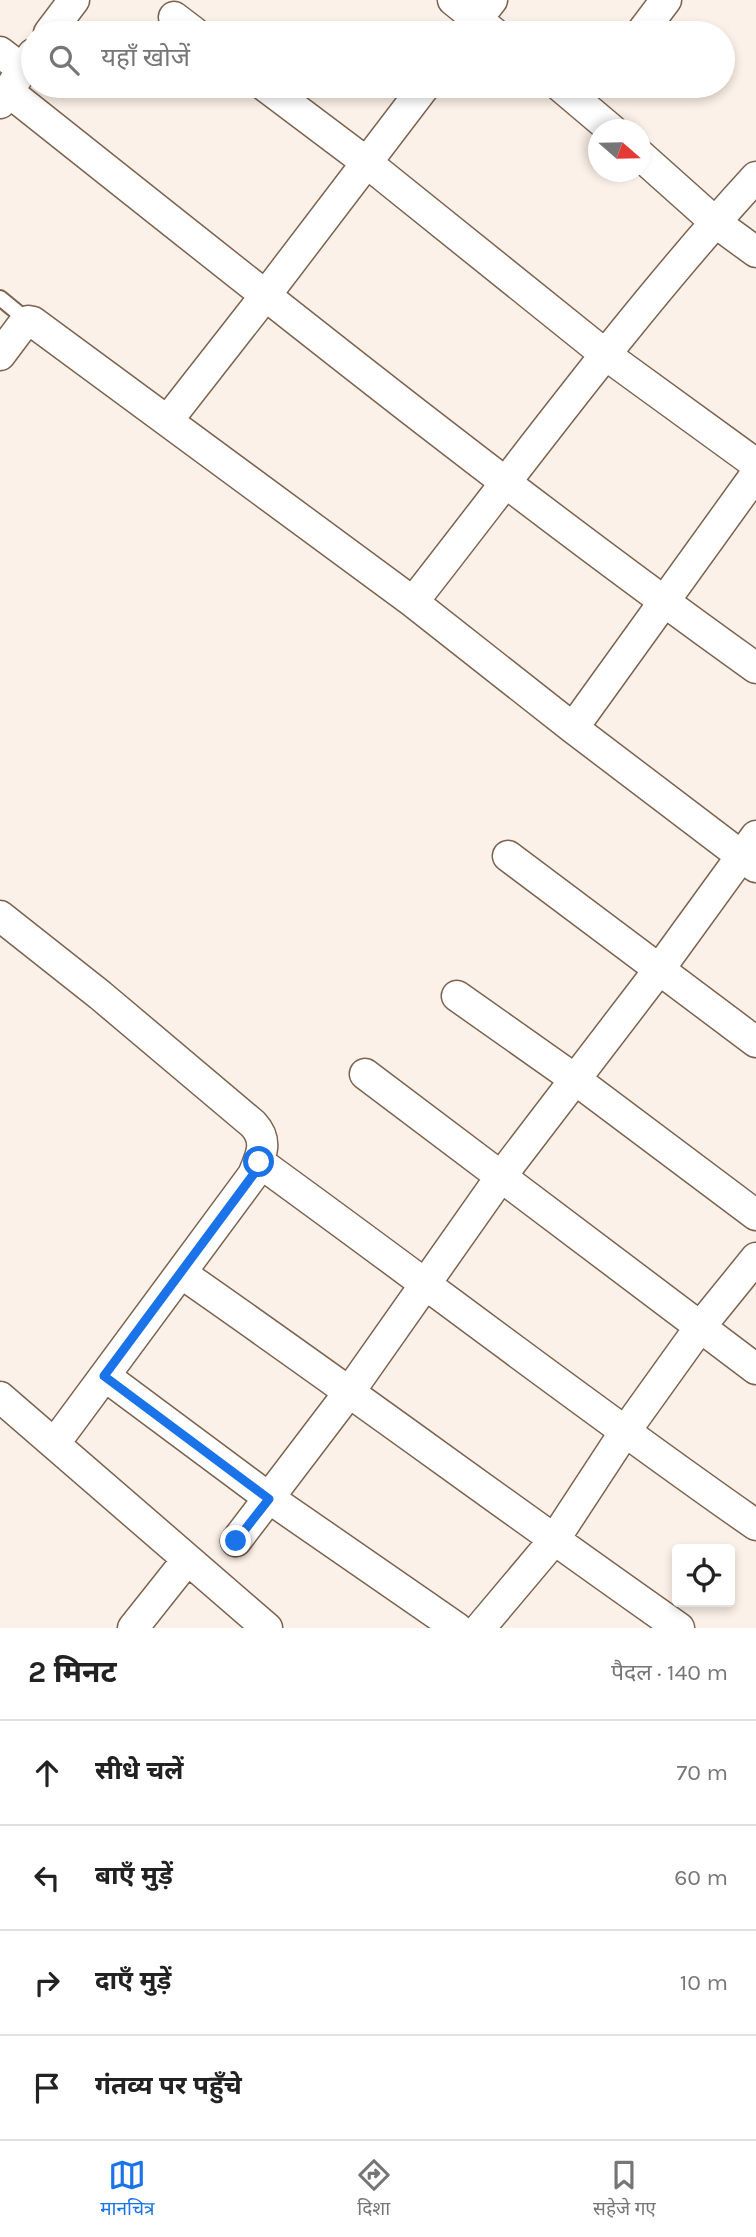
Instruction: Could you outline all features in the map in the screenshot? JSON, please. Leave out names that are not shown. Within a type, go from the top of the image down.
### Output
[{"type":"street","points":[[58,21],[74,0]]},
{"type":"street","points":[[453,0],[482,21]]},
{"type":"street","points":[[650,21],[666,0]]},
{"type":"street","points":[[40,98],[265,296],[663,601],[756,668]]},
{"type":"street","points":[[281,98],[366,162],[606,355],[756,464]]},
{"type":"street","points":[[168,419],[416,98]]},
{"type":"street","points":[[594,98],[606,119]]},
{"type":"street","points":[[651,165],[715,222],[756,252]]},
{"type":"street","points":[[413,602],[606,355],[715,222],[756,177]]},
{"type":"street","points":[[0,355],[28,321],[33,322],[413,602],[573,728],[751,853],[502,1175],[351,1391],[236,1541]]},
{"type":"street","points":[[573,728],[756,474]]},
{"type":"street","points":[[508,856],[756,1042]]},
{"type":"street","points":[[0,916],[253,1124],[261,1132],[263,1143],[253,1175],[55,1443]]},
{"type":"street","points":[[457,996],[576,1080],[756,1215]]},
{"type":"street","points":[[365,1074],[756,1369]]},
{"type":"street","points":[[259,1162],[425,1282],[624,1433],[756,1525]]},
{"type":"street","points":[[480,1628],[554,1540],[624,1433],[701,1327],[756,1258]]},
{"type":"street","points":[[181,1273],[351,1391],[679,1628]]},
{"type":"street","points":[[104,1376],[269,1499],[457,1628]]},
{"type":"street","points":[[0,1397],[267,1628]]},
{"type":"street","points":[[133,1628],[187,1560]]},
{"type":"lane","points":[[0,298],[28,321]]},
{"type":"route","points":[[236,1541],[269,1499],[104,1376],[253,1175],[259,1162]]}]
